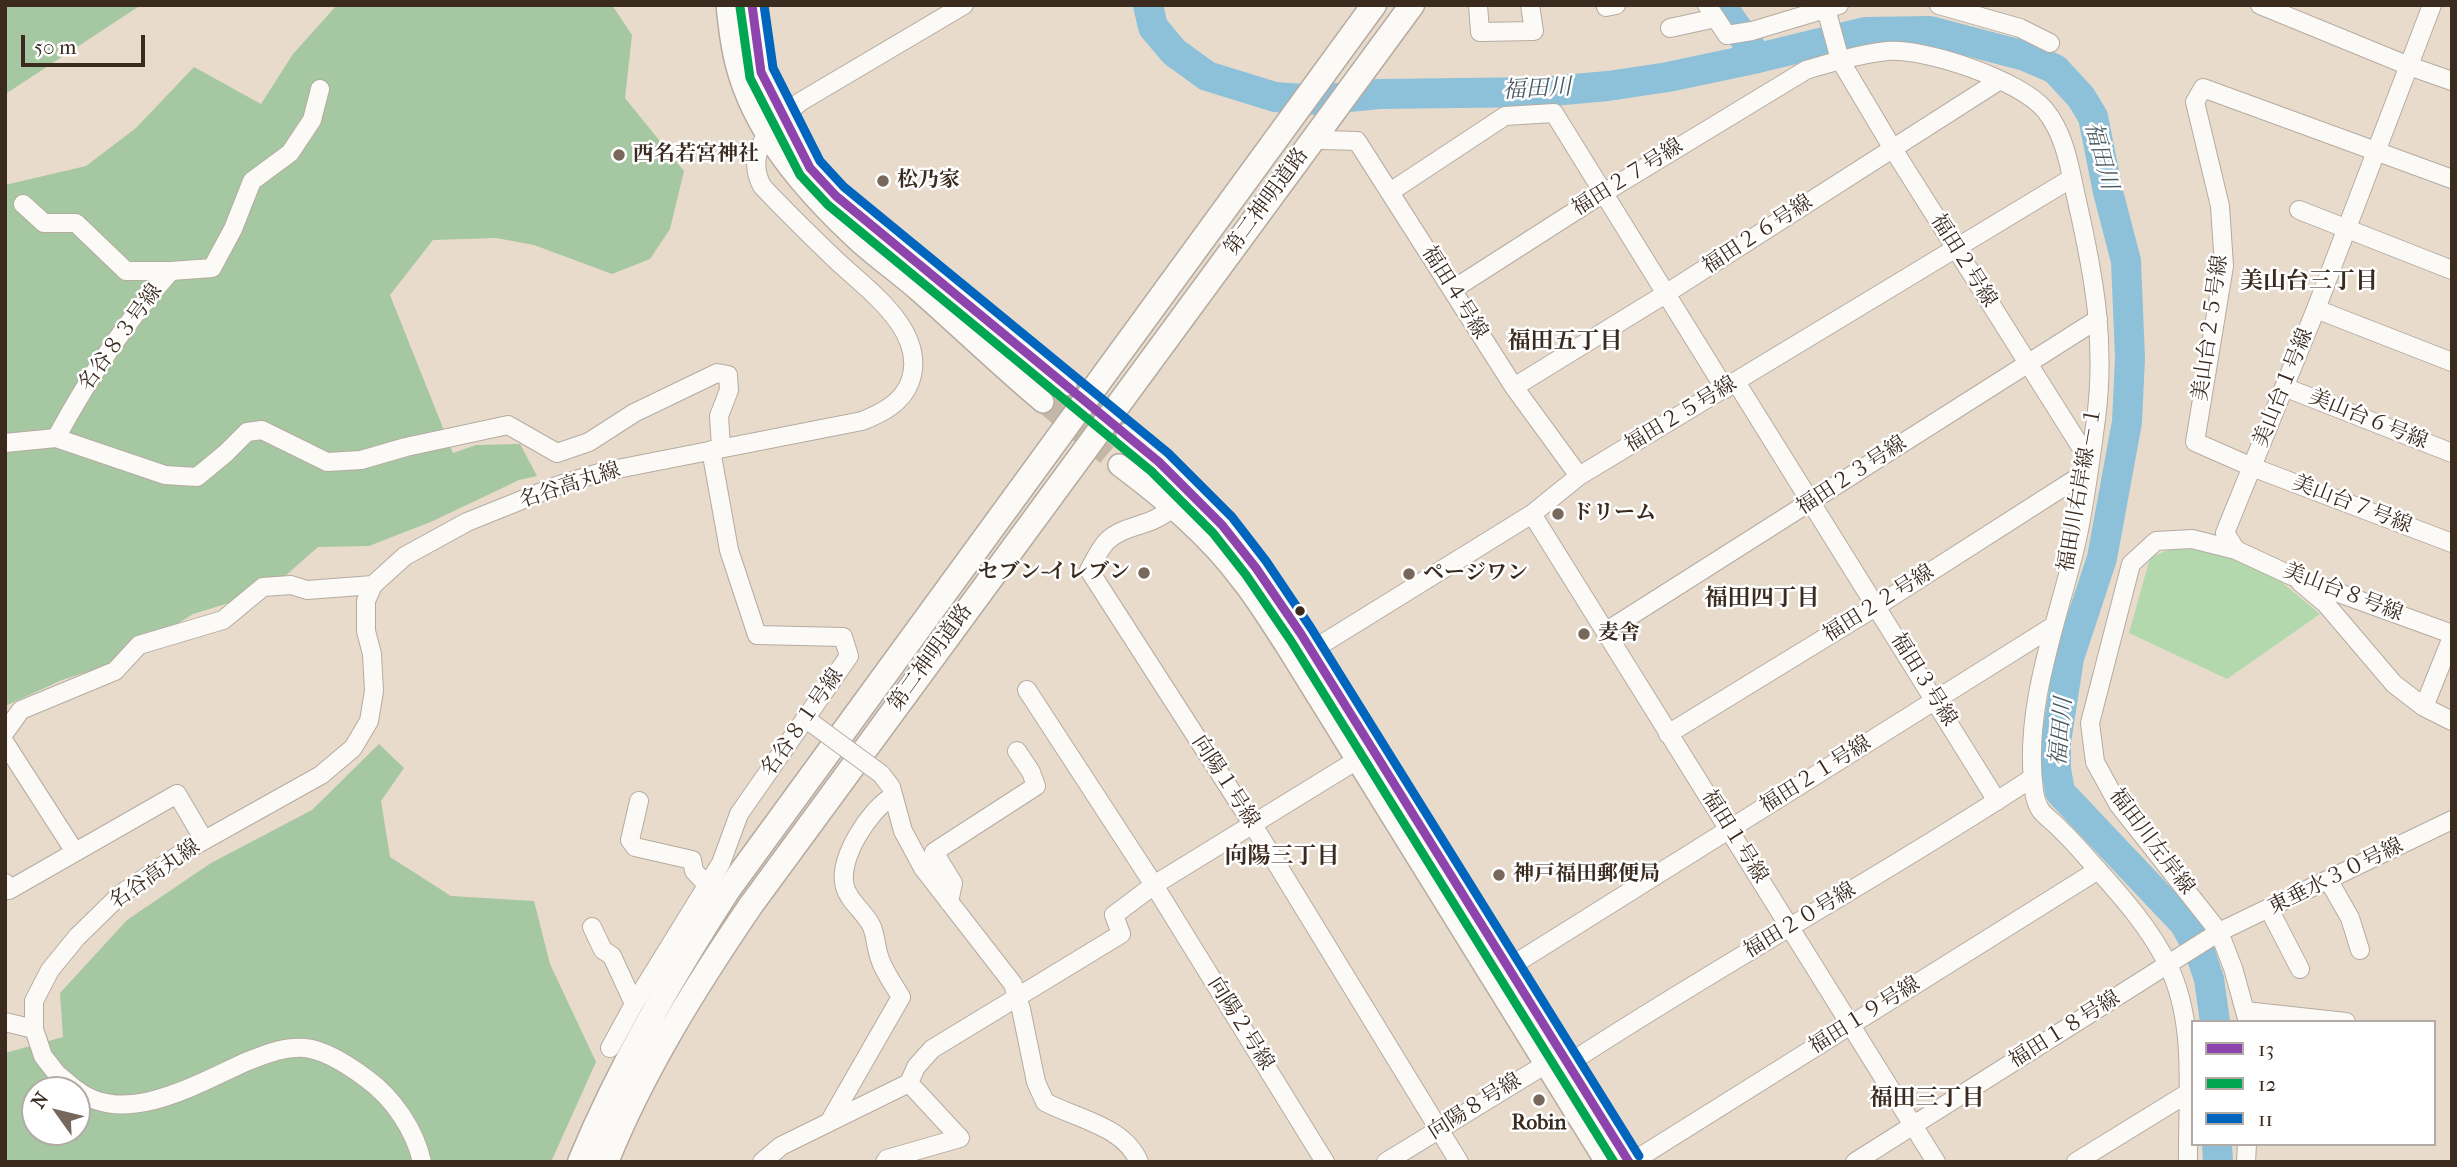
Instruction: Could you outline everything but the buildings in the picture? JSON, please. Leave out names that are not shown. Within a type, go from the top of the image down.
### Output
[{"type":"highway","name":"第二神明道路","points":[[580,1162],[615,1085],[650,1018],[728,890],[1374,5]]},
{"type":"highway","name":"第二神明道路","points":[[606,1162],[673,1027],[710,965],[751,905],[1412,5]]},
{"type":"main road","points":[[727,5],[736,66],[751,106],[767,137],[799,178],[854,237],[939,308],[1043,402]]},
{"type":"main road","points":[[752,5],[761,72],[810,168],[836,196],[1066,385]]},
{"type":"main road","points":[[1127,434],[1189,490],[1256,568],[1357,760],[1606,1162]]},
{"type":"main road","points":[[1119,465],[1172,507],[1207,540],[1303,655],[1508,968],[1631,1162]]},
{"type":"street","name":"名谷高丸線","points":[[60,1076],[43,1056],[34,1029],[34,1001],[50,970],[77,937],[122,894],[204,840],[321,775],[354,748],[369,721],[374,691],[372,654],[366,631],[366,601],[373,585],[405,556],[467,522],[559,485],[602,472],[862,421],[877,415],[900,398],[908,387],[914,364],[905,332],[895,318],[762,186],[754,165],[756,153],[767,137],[800,102],[964,5]]},
{"type":"street","points":[[1478,5],[1480,32],[1534,31],[1531,5]]},
{"type":"street","points":[[1939,5],[2020,28],[2050,43]]},
{"type":"street","points":[[2260,5],[2452,81]]},
{"type":"street","name":"美山台１号線","points":[[2236,550],[2225,533],[2316,309],[2432,5]]},
{"type":"street","points":[[1670,28],[1712,12],[1727,35],[1743,33],[1830,6]]},
{"type":"street","name":"福田２号線","points":[[1830,6],[1840,60],[2089,465]]},
{"type":"street","name":"福田川右岸線－１","points":[[1806,69],[1890,51],[1944,59],[2019,89],[2045,109],[2062,139],[2090,257],[2101,341],[2089,465],[2075,546],[2052,627],[2034,719],[2032,778],[2035,798],[2041,810],[2098,870],[2143,924],[2168,965],[2184,1008],[2188,1162]]},
{"type":"street","name":"福田２７号線","points":[[1452,290],[1605,192],[1806,69]]},
{"type":"street","name":"福田２６号線","points":[[1514,387],[1667,293],[2000,80]]},
{"type":"street","name":"美山台２５号線","points":[[2252,467],[2195,442],[2224,266],[2220,206],[2195,102],[2203,88],[2376,150]]},
{"type":"street","name":"名谷８３号線","points":[[56,438],[85,385],[171,271],[212,268],[233,229],[252,181],[290,153],[312,120],[320,89]]},
{"type":"street","name":"福田３号線","points":[[1390,192],[1505,116],[1554,113],[1667,293],[1812,502],[1997,801]]},
{"type":"street","name":"福田４号線","points":[[1323,140],[1357,141],[1514,387],[1579,476]]},
{"type":"street","points":[[2376,150],[2452,180]]},
{"type":"street","name":"福田２５号線","points":[[1303,655],[1532,513],[1579,476],[2072,178]]},
{"type":"street","points":[[23,204],[44,223],[76,223],[126,271],[171,271]]},
{"type":"street","points":[[2299,210],[2452,270]]},
{"type":"street","points":[[2316,309],[2452,362]]},
{"type":"street","name":"福田２３号線","points":[[1605,632],[2098,318]]},
{"type":"street","name":"名谷８１号線","points":[[56,438],[165,475],[197,477],[247,432],[262,430],[327,461],[361,460],[406,447],[509,425],[557,453],[589,442],[634,413],[717,373],[728,375],[729,390],[719,416],[716,448],[729,550],[757,635],[843,637],[849,656],[809,722],[739,814],[721,863],[610,1048]]},
{"type":"street","name":"美山台６号線","points":[[2284,387],[2452,453]]},
{"type":"street","points":[[5,434],[6,443],[56,438]]},
{"type":"street","name":"福田２２号線","points":[[1668,734],[1877,606],[2089,465]]},
{"type":"street","name":"美山台７号線","points":[[2252,467],[2452,543]]},
{"type":"street","name":"向陽１号線","points":[[1172,507],[1163,517],[1122,532],[1107,541],[1089,570],[1253,825],[1459,1162]]},
{"type":"street","name":"福田１号線","points":[[1532,513],[1936,1162]]},
{"type":"street","name":"福田川左岸線","points":[[2236,550],[2192,539],[2156,541],[2132,564],[2090,723],[2095,762],[2118,804],[2219,932],[2233,968],[2246,1017]]},
{"type":"street","name":"美山台８号線","points":[[2236,550],[2292,576],[2452,635]]},
{"type":"street","points":[[2292,576],[2325,604],[2394,684],[2424,707],[2452,721]]},
{"type":"street","points":[[5,732],[21,710],[115,671],[139,645],[223,620],[263,587],[291,585],[307,590],[373,585]]},
{"type":"street","name":"福田２１号線","points":[[1508,968],[2052,627]]},
{"type":"street","points":[[2424,707],[2452,635]]},
{"type":"street","name":"向陽２号線","points":[[1027,690],[1154,886],[1325,1162]]},
{"type":"street","points":[[809,722],[881,774],[894,796],[902,831],[923,868],[1013,984],[1036,1082],[1045,1102],[1112,1131],[1133,1149],[1139,1162]]},
{"type":"street","points":[[5,743],[75,852]]},
{"type":"street","points":[[949,902],[953,883],[934,852],[1036,786],[1031,772],[1017,751]]},
{"type":"street","points":[[762,1162],[781,1146],[831,1119],[909,1083],[916,1067],[932,1049],[1121,934],[1114,915],[1154,886],[1357,760]]},
{"type":"street","name":"福田２０号線","points":[[1568,1064],[2032,778]]},
{"type":"street","points":[[5,883],[9,890],[177,794],[204,840]]},
{"type":"street","points":[[831,1119],[901,997],[880,961],[871,926],[846,890],[842,873],[857,838],[870,817],[882,802],[894,796]]},
{"type":"street","points":[[639,801],[630,840],[635,847],[692,860],[694,871],[707,885]]},
{"type":"street","name":"東垂水３０号線","points":[[2168,965],[2219,932],[2452,820]]},
{"type":"street","name":"福田１９号線","points":[[1631,1162],[2098,870]]},
{"type":"street","points":[[2329,881],[2350,918],[2360,950]]},
{"type":"street","points":[[2269,909],[2300,969]]},
{"type":"street","points":[[592,927],[603,950],[612,956],[634,1004]]},
{"type":"street","name":"福田１８号線","points":[[1855,1162],[2168,965]]},
{"type":"street","points":[[2246,1017],[2306,1020]]},
{"type":"street","points":[[5,1022],[34,1029]]},
{"type":"street","name":"名谷高丸線","points":[[91,1096],[111,1105],[153,1102],[276,1050],[306,1048],[348,1064],[379,1087],[407,1122],[422,1162]]},
{"type":"street","name":"向陽８号線","points":[[1385,1162],[1546,1064],[1568,1064]]},
{"type":"street","points":[[885,1162],[887,1159],[960,1138],[909,1083]]},
{"type":"street","points":[[2076,1162],[2188,1093]]},
{"type":"green space","points":[[5,5],[141,5],[5,93]]},
{"type":"green space","points":[[337,5],[612,5],[632,35],[625,98],[684,171],[670,229],[650,259],[612,274],[534,245],[496,238],[433,240],[390,295],[453,453],[476,445],[520,444],[537,476],[519,480],[433,521],[369,546],[318,547],[268,591],[193,614],[115,663],[62,680],[5,706],[5,185],[86,166],[136,128],[194,67],[261,104],[293,54]]},
{"type":"green space","points":[[2177,546],[2219,554],[2273,575],[2320,614],[2227,679],[2129,633],[2150,558]]},
{"type":"green space","points":[[379,744],[404,768],[381,801],[390,857],[451,896],[534,901],[550,964],[596,1062],[551,1162],[5,1162],[5,1053],[63,1037],[60,993],[127,920],[211,863],[312,810]]},
{"type":"waterway","name":"福田川","points":[[1148,5],[1153,27],[1174,52],[1207,76],[1275,97],[1318,100],[1379,94],[1541,92],[1608,86],[1668,77],[1865,32],[1930,31],[2025,56],[2055,69],[2081,97],[2093,117],[2108,192],[2126,261],[2130,358],[2127,422],[2102,558],[2069,658],[2056,742],[2056,769],[2060,792],[2184,923],[2199,949],[2209,979],[2215,1020]]},
{"type":"waterway","points":[[1721,5],[1758,58]]},
{"type":"waterway","name":"福田川","points":[[2217,1146],[2218,1162]]},
{"type":"tunnel","points":[[1066,385],[1127,434]]},
{"type":"tunnel","points":[[1043,402],[1119,465]]},
{"type":"transit line","name":"13","points":[[752,5],[761,72],[810,168],[836,196],[1159,462],[1222,525],[1256,568],[1301,634],[1629,1162]]},
{"type":"transit line","name":"11","points":[[764,5],[773,68],[820,161],[844,187],[1168,453],[1232,517],[1266,561],[1311,628],[1639,1156]]},
{"type":"transit line","name":"12","points":[[740,7],[750,78],[800,175],[828,205],[1151,471],[1213,533],[1246,575],[1291,641],[1614,1162]]},
{"type":"place","name":"西名若宮神社","points":[[619,155]]},
{"type":"place","name":"松乃家","points":[[883,181]]},
{"type":"place","name":"ドリーム","points":[[1558,514]]},
{"type":"place","name":"セブン-イレブン","points":[[1144,573]]},
{"type":"place","name":"ページワン","points":[[1409,574]]},
{"type":"place","name":"麦舎","points":[[1584,634]]},
{"type":"place","name":"神戸福田郵便局","points":[[1499,875]]},
{"type":"place","name":"Robin","points":[[1539,1100]]},
{"type":"district","name":"美山台三丁目","points":[[2309,282]]},
{"type":"district","name":"福田五丁目","points":[[1565,342]]},
{"type":"district","name":"福田四丁目","points":[[1762,599]]},
{"type":"district","name":"向陽三丁目","points":[[1282,857]]},
{"type":"district","name":"福田三丁目","points":[[1927,1099]]}]
